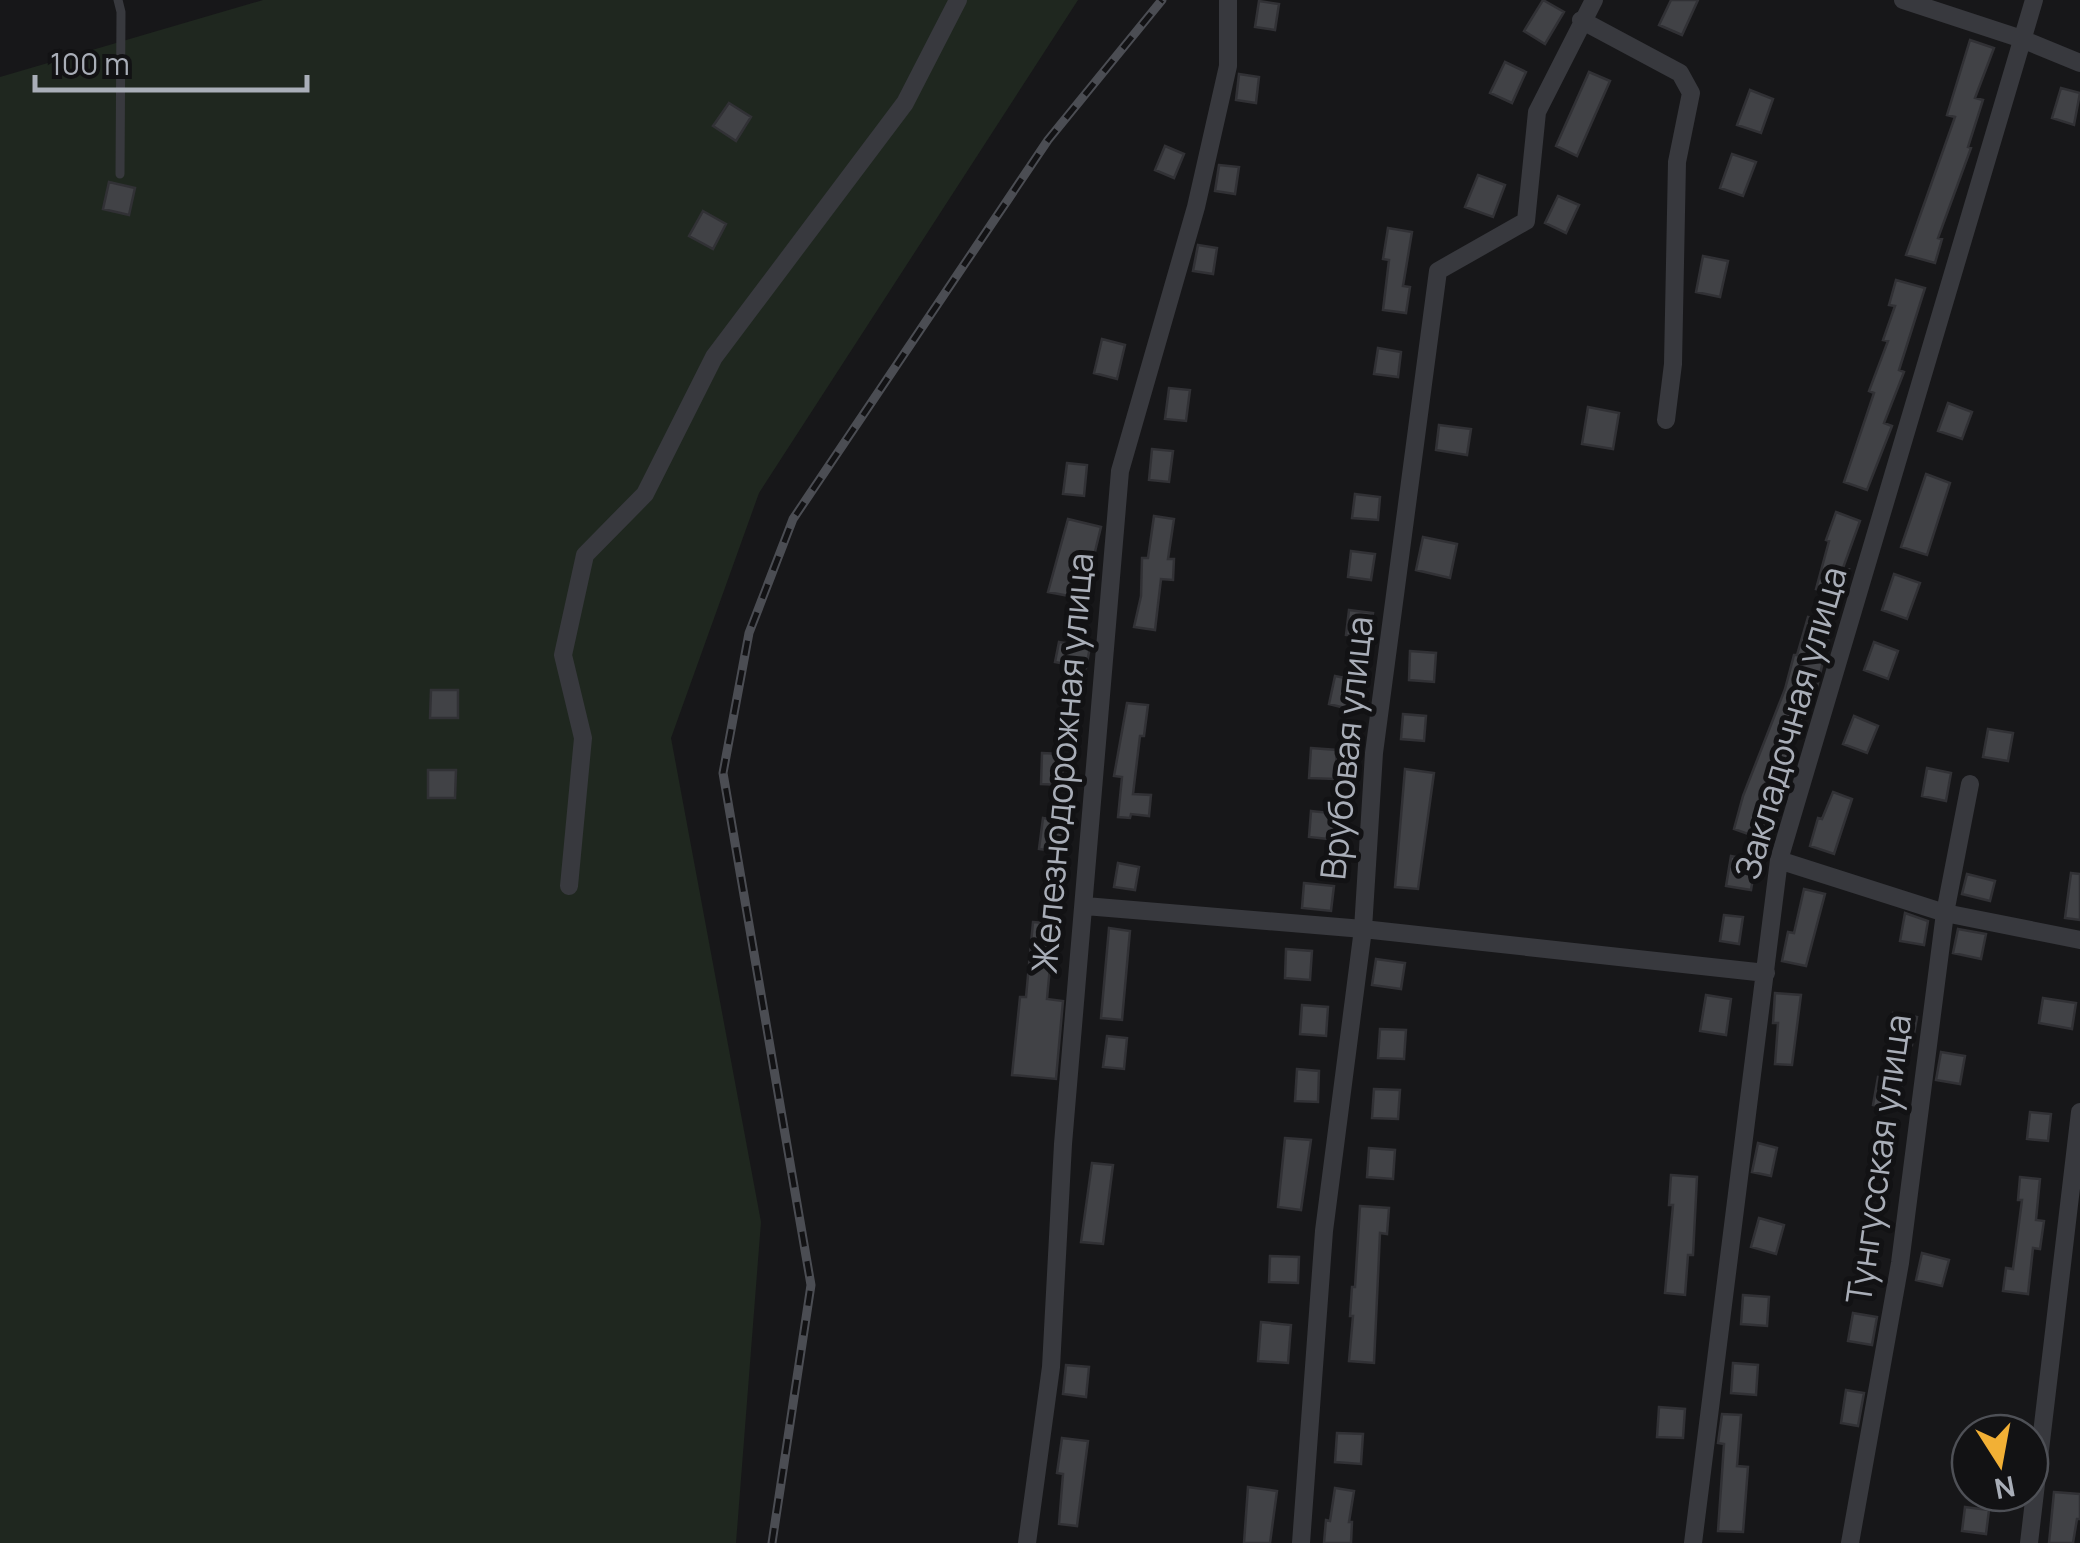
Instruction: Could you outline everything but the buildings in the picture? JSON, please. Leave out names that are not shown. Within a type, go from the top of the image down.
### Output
[{"type":"street","points":[[569,886],[583,738],[562,656],[585,554],[645,494],[714,357],[905,103],[958,0]]},
{"type":"street","name":"Железнодорожная улица","points":[[1027,1543],[1051,1368],[1063,1144],[1120,471],[1196,207],[1228,66],[1228,0]]},
{"type":"street","name":"Врубовая улица","points":[[1301,1543],[1324,1232],[1363,929],[1374,753],[1438,271],[1526,221],[1536,112],[1594,0]]},
{"type":"street","points":[[1902,0],[2080,62]]},
{"type":"street","name":"Закладочная улица","points":[[1693,1543],[1779,860],[2034,0]]},
{"type":"street","points":[[1581,20],[1680,73],[1691,93],[1677,162],[1674,364],[1666,420]]},
{"type":"street","name":"Тунгусская улица","points":[[1850,1543],[1900,1262],[1945,913],[1970,784]]},
{"type":"street","points":[[1779,860],[1945,913],[2080,940]]},
{"type":"street","points":[[1084,906],[1363,929],[1766,972]]},
{"type":"street","points":[[2030,1543],[2080,1112]]},
{"type":"lane","points":[[118,0],[120,174]]},
{"type":"shaded area","points":[[263,0],[1078,0],[759,493],[671,738],[761,1222],[736,1543],[0,1543],[0,77]]},
{"type":"railway","points":[[772,1543],[811,1285],[723,773],[749,633],[793,519],[1048,140],[1162,0]]}]
